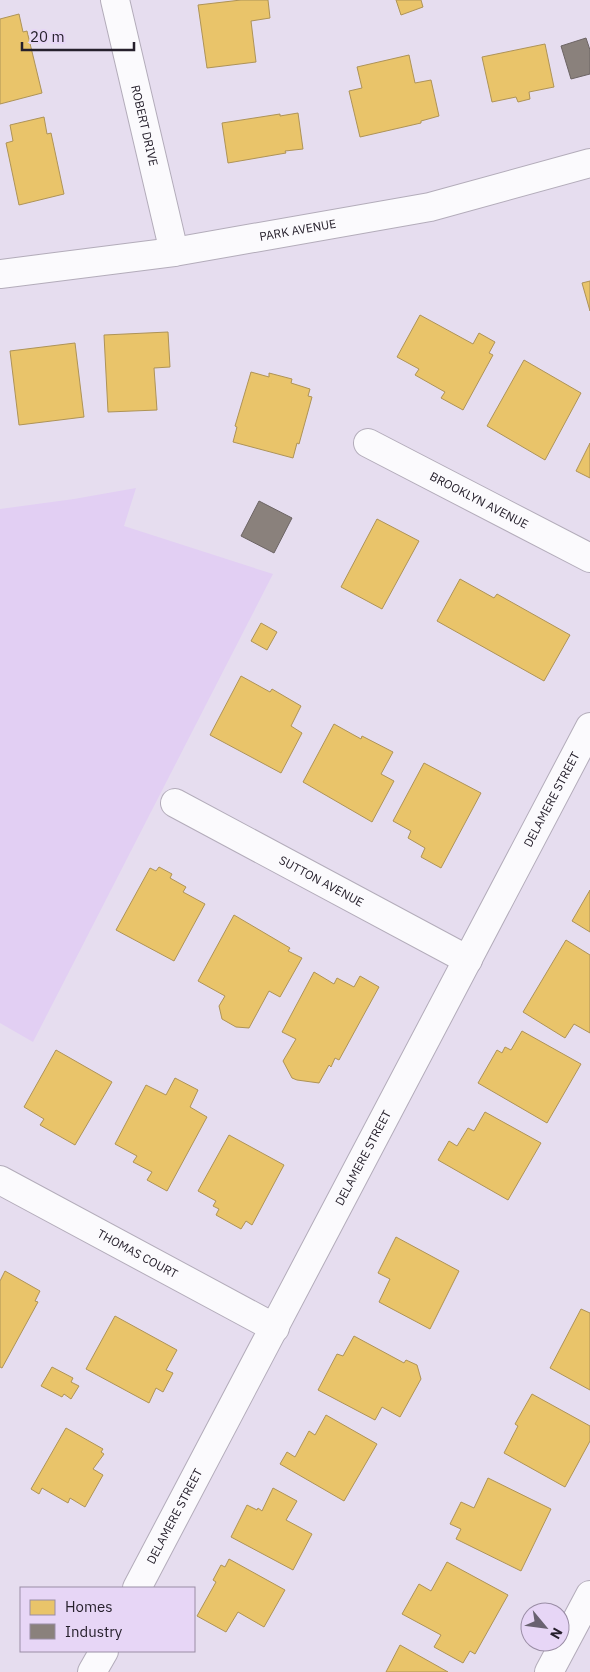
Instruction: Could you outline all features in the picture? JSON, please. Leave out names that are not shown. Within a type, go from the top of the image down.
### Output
[{"type":"street","name":"ROBERT DRIVE","points":[[115,0],[174,252]]},
{"type":"street","name":"PARK AVENUE","points":[[0,274],[174,252],[430,207],[590,163]]},
{"type":"street","name":"BROOKLYN AVENUE","points":[[368,443],[590,558]]},
{"type":"street","name":"DELAMERE STREET","points":[[138,1587],[590,728]]},
{"type":"street","name":"SUTTON AVENUE","points":[[175,804],[468,960]]},
{"type":"street","name":"THOMAS COURT","points":[[0,1180],[275,1328]]},
{"type":"street","points":[[549,1672],[590,1596]]},
{"type":"street","points":[[92,1672],[103,1652]]},
{"type":"shaded area","points":[[136,488],[124,526],[273,574],[33,1042],[0,1023],[0,509]]},
{"type":"building: Homes","points":[[241,0],[268,0],[270,18],[251,21],[256,62],[207,68],[198,5]]},
{"type":"building: Homes","points":[[396,0],[421,0],[423,7],[401,15]]},
{"type":"building: Homes","points":[[19,14],[23,32],[27,31],[42,93],[0,104],[0,19]]},
{"type":"building: Homes","points":[[545,44],[554,87],[529,92],[530,99],[518,102],[516,97],[492,102],[482,57]]},
{"type":"building: Homes","points":[[409,55],[415,83],[431,80],[439,116],[421,121],[421,123],[360,137],[349,91],[362,88],[357,67]]},
{"type":"building: Homes","points":[[298,113],[303,149],[228,163],[222,123]]},
{"type":"building: Homes","points":[[44,117],[47,134],[51,133],[64,194],[19,205],[6,143],[13,141],[10,125]]},
{"type":"building: Homes","points":[[590,281],[590,311],[582,283]]},
{"type":"building: Homes","points":[[420,315],[473,344],[479,333],[495,342],[489,353],[493,355],[463,410],[441,398],[445,392],[415,375],[419,369],[397,357]]},
{"type":"building: Homes","points":[[168,332],[170,367],[154,368],[157,410],[108,412],[104,335]]},
{"type":"building: Homes","points":[[75,343],[84,417],[19,425],[10,351]]},
{"type":"building: Homes","points":[[524,360],[581,393],[545,460],[487,426]]},
{"type":"building: Homes","points":[[251,372],[269,377],[269,373],[292,379],[291,383],[310,389],[308,396],[312,397],[299,444],[297,443],[293,458],[233,442],[237,427],[235,426]]},
{"type":"building: Homes","points":[[590,443],[590,478],[576,471]]},
{"type":"building: Homes","points":[[377,519],[419,541],[382,609],[341,587]]},
{"type":"building: Homes","points":[[460,579],[494,598],[497,594],[570,635],[544,681],[437,621]]},
{"type":"building: Homes","points":[[261,623],[277,632],[267,650],[251,641]]},
{"type":"building: Homes","points":[[241,676],[270,692],[272,689],[301,706],[291,726],[302,733],[281,773],[210,735]]},
{"type":"building: Homes","points":[[334,724],[361,739],[362,736],[393,752],[381,774],[394,781],[372,822],[303,782]]},
{"type":"building: Homes","points":[[424,763],[481,793],[441,868],[421,857],[425,848],[408,838],[411,831],[393,821]]},
{"type":"building: Homes","points":[[159,867],[172,874],[170,878],[186,887],[183,892],[205,904],[174,961],[116,930],[150,868],[156,871]]},
{"type":"building: Homes","points":[[590,890],[590,932],[572,921]]},
{"type":"building: Homes","points":[[234,915],[290,948],[288,951],[302,958],[280,997],[269,991],[249,1028],[236,1027],[222,1019],[219,1006],[225,996],[198,981]]},
{"type":"building: Homes","points":[[566,940],[590,955],[590,1033],[574,1024],[565,1038],[523,1012]]},
{"type":"building: Homes","points":[[314,972],[334,984],[337,978],[354,987],[360,976],[379,987],[339,1060],[335,1058],[319,1083],[292,1078],[283,1061],[296,1039],[282,1032]]},
{"type":"building: Homes","points":[[522,1031],[581,1064],[547,1123],[478,1083],[497,1050],[502,1053],[505,1047],[511,1050]]},
{"type":"building: Homes","points":[[56,1050],[112,1082],[75,1145],[40,1125],[44,1119],[24,1107]]},
{"type":"building: Homes","points":[[175,1078],[198,1090],[190,1107],[207,1117],[167,1191],[147,1180],[152,1172],[133,1162],[137,1156],[115,1144],[146,1085],[166,1095]]},
{"type":"building: Homes","points":[[485,1112],[541,1143],[508,1200],[438,1160],[449,1141],[457,1146],[468,1128],[474,1131]]},
{"type":"building: Homes","points":[[229,1135],[284,1165],[252,1225],[246,1221],[241,1229],[216,1215],[219,1209],[213,1206],[216,1201],[198,1191]]},
{"type":"building: Homes","points":[[396,1237],[459,1271],[430,1329],[379,1302],[390,1279],[378,1273]]},
{"type":"building: Homes","points":[[5,1271],[40,1291],[35,1301],[38,1302],[2,1368],[0,1367],[0,1281]]},
{"type":"building: Homes","points":[[581,1309],[590,1313],[590,1390],[550,1368]]},
{"type":"building: Homes","points":[[115,1316],[177,1350],[166,1370],[173,1373],[163,1392],[156,1388],[149,1403],[86,1369]]},
{"type":"building: Homes","points":[[354,1336],[404,1363],[406,1360],[417,1365],[421,1379],[400,1417],[382,1407],[375,1420],[318,1390],[337,1354],[343,1356]]},
{"type":"building: Homes","points":[[52,1367],[73,1378],[71,1382],[79,1386],[71,1399],[64,1394],[62,1397],[41,1386]]},
{"type":"building: Homes","points":[[532,1394],[590,1426],[590,1441],[565,1487],[504,1453],[518,1426],[515,1424]]},
{"type":"building: Homes","points":[[326,1415],[377,1444],[344,1501],[280,1464],[287,1452],[295,1457],[309,1431],[315,1435]]},
{"type":"building: Homes","points":[[66,1428],[103,1449],[101,1452],[104,1454],[93,1469],[103,1475],[85,1507],[70,1498],[68,1503],[42,1488],[39,1494],[31,1489]]},
{"type":"building: Homes","points":[[488,1478],[551,1509],[521,1571],[456,1539],[461,1529],[450,1524],[461,1502],[474,1508]]},
{"type":"building: Homes","points":[[273,1488],[297,1501],[286,1520],[312,1534],[293,1570],[231,1537],[247,1505],[262,1511]]},
{"type":"building: Homes","points":[[229,1559],[285,1590],[264,1627],[238,1612],[226,1632],[197,1616],[216,1582],[213,1580],[221,1565],[225,1567]]},
{"type":"building: Homes","points":[[447,1562],[508,1595],[475,1654],[470,1651],[463,1663],[434,1647],[441,1635],[402,1614],[419,1584],[431,1591]]},
{"type":"building: Homes","points":[[400,1645],[448,1672],[386,1672]]},
{"type":"building: Industry","points":[[586,38],[590,50],[590,74],[571,79],[561,46]]},
{"type":"building: Industry","points":[[259,501],[292,518],[274,553],[241,536]]}]
